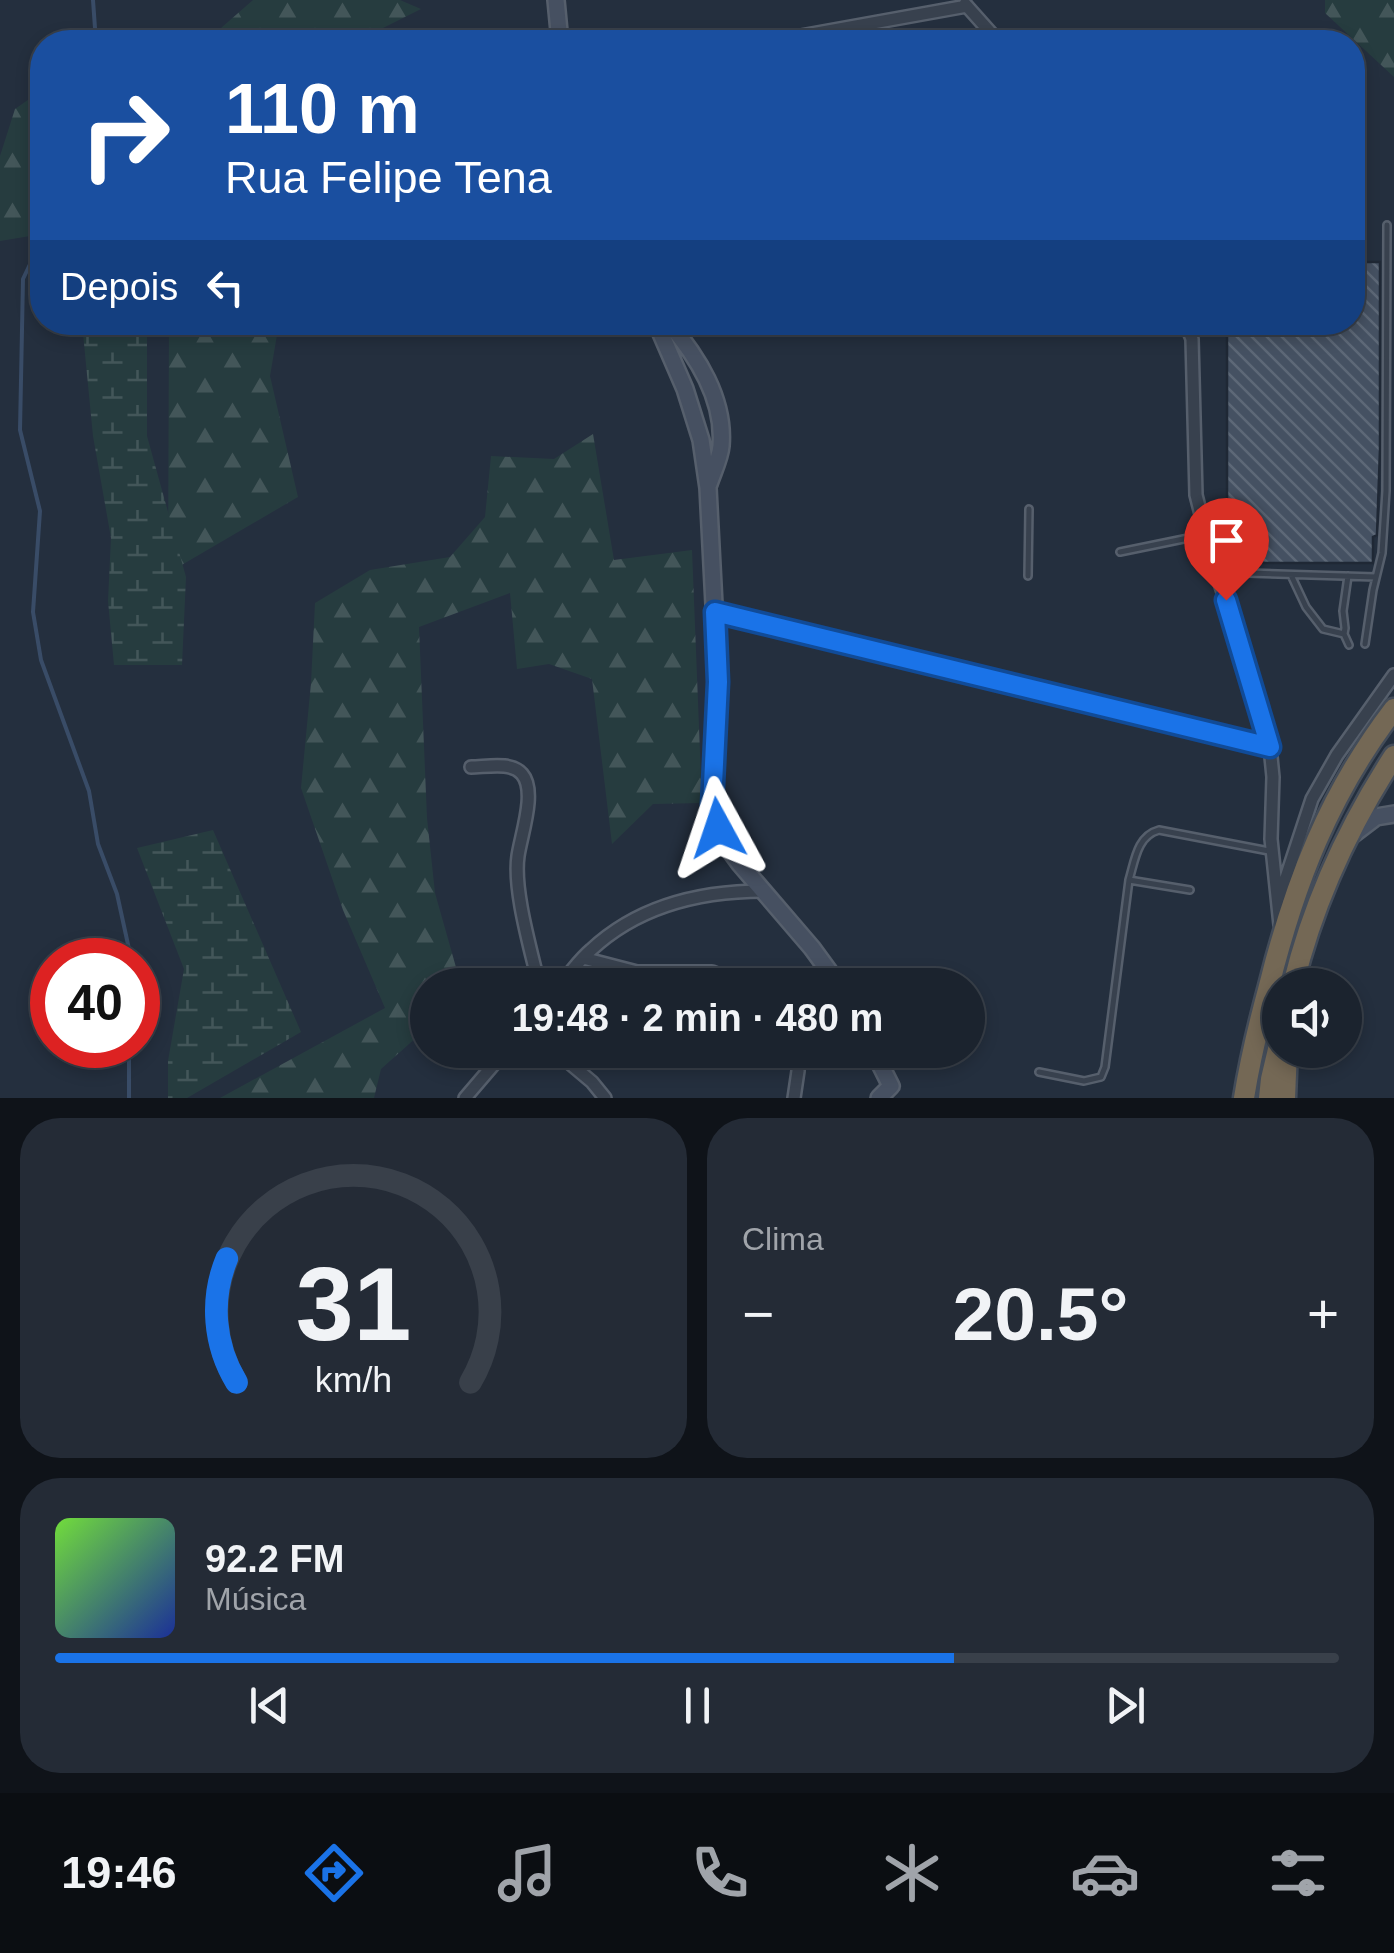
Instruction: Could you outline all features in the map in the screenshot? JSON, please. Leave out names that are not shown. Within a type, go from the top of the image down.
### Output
[{"type":"highway","points":[[1244,1098],[1281,934],[1299,882],[1346,780],[1394,709]]},
{"type":"highway","points":[[1299,968],[1316,908],[1344,842],[1394,756]]},
{"type":"highway","points":[[1269,1098],[1274,1068]]},
{"type":"highway","points":[[1285,1098],[1286,1068]]},
{"type":"street","points":[[556,0],[559,30]]},
{"type":"street","points":[[828,30],[965,3],[989,30]]},
{"type":"street","points":[[661,335],[697,427],[708,488],[718,682],[712,805],[723,841],[826,968]]},
{"type":"street","points":[[678,335],[716,401],[721,448],[708,488]]},
{"type":"street","points":[[1190,335],[1196,494],[1270,747],[1272,845],[1281,934]]},
{"type":"street","points":[[715,612],[1270,747]]},
{"type":"street","points":[[1278,904],[1312,799],[1394,675]]},
{"type":"street","points":[[471,767],[510,766],[522,772],[529,786],[517,880],[535,968]]},
{"type":"street","points":[[1344,842],[1376,817],[1394,814]]},
{"type":"street","points":[[1272,845],[1300,830]]},
{"type":"street","points":[[574,968],[624,924],[654,909],[698,896],[764,890]]},
{"type":"street","points":[[583,958],[622,968]]},
{"type":"street","points":[[465,1098],[491,1068]]},
{"type":"street","points":[[575,1068],[605,1098]]},
{"type":"street","points":[[794,1098],[798,1068]]},
{"type":"street","points":[[880,1068],[889,1094]]},
{"type":"lane","points":[[1365,644],[1382,553],[1386,491],[1387,225]]},
{"type":"lane","points":[[1028,510],[1028,576]]},
{"type":"lane","points":[[1120,552],[1206,534]]},
{"type":"lane","points":[[1248,573],[1376,577]]},
{"type":"lane","points":[[1291,574],[1316,621],[1329,632],[1344,634]]},
{"type":"lane","points":[[1348,576],[1343,612],[1349,646]]},
{"type":"lane","points":[[1039,1072],[1084,1081],[1101,1077],[1129,880],[1148,833],[1160,830],[1272,845]]},
{"type":"lane","points":[[1129,880],[1190,890]]},
{"type":"green space","points":[[253,0],[400,0],[421,9],[379,30],[219,30]]},
{"type":"green space","points":[[1325,0],[1394,0],[1394,77],[1365,50],[1365,30],[1343,30],[1325,13]]},
{"type":"green space","points":[[30,98],[30,236],[0,241],[0,156],[15,109]]},
{"type":"green space","points":[[83,335],[147,335],[147,436],[186,577],[182,665],[114,665],[108,601],[111,538],[93,436]]},
{"type":"green space","points":[[169,335],[277,335],[270,376],[298,497],[168,573]]},
{"type":"green space","points":[[593,434],[614,560],[692,550],[702,803],[653,804],[612,844],[592,679],[549,664],[517,669],[510,593],[419,627],[427,818],[435,893],[456,968],[410,968],[410,1043],[381,1069],[374,1098],[220,1098],[385,1008],[343,910],[301,788],[315,603],[370,570],[450,557],[485,517],[491,456],[554,459]]},
{"type":"green space","points":[[213,830],[301,1032],[187,1098],[168,1098],[168,1061],[184,969],[137,848]]},
{"type":"building","points":[[1365,262],[1380,262],[1380,449],[1373,563],[1258,563],[1258,537],[1230,538],[1232,519],[1227,517],[1227,335],[1365,335]]},
{"type":"waterway","points":[[93,0],[95,30]]},
{"type":"waterway","points":[[30,264],[23,279],[20,430],[40,511],[33,612],[41,660],[89,791],[98,844],[117,894],[127,938]]},
{"type":"waterway","points":[[129,1068],[129,1098]]},
{"type":"route","points":[[718,828],[712,805],[718,682],[715,612],[1270,747],[1226,600]]}]
